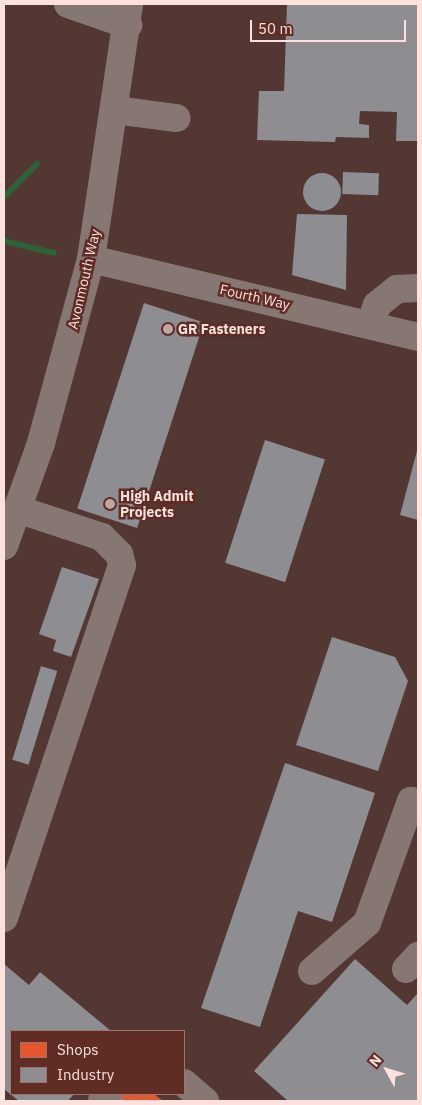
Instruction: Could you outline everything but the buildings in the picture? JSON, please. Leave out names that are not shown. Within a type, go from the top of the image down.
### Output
[{"type":"street","points":[[68,4],[129,15]]},
{"type":"street","name":"Avonmouth Way","points":[[4,546],[41,443],[91,260],[129,15]]},
{"type":"street","points":[[115,110],[176,118]]},
{"type":"street","name":"Fourth Way","points":[[91,260],[418,337]]},
{"type":"street","points":[[370,325],[377,304],[397,289],[418,288]]},
{"type":"street","points":[[4,918],[122,565],[119,554],[102,537],[17,509]]},
{"type":"street","points":[[312,971],[367,923],[415,802]]},
{"type":"street","points":[[185,1084],[205,1101]]},
{"type":"waterway","points":[[4,197],[37,164]]},
{"type":"waterway","points":[[4,241],[54,253]]},
{"type":"place","name":"GR Fasteners","points":[[168,329]]},
{"type":"place","name":"High Admit Projects","points":[[110,504]]}]
